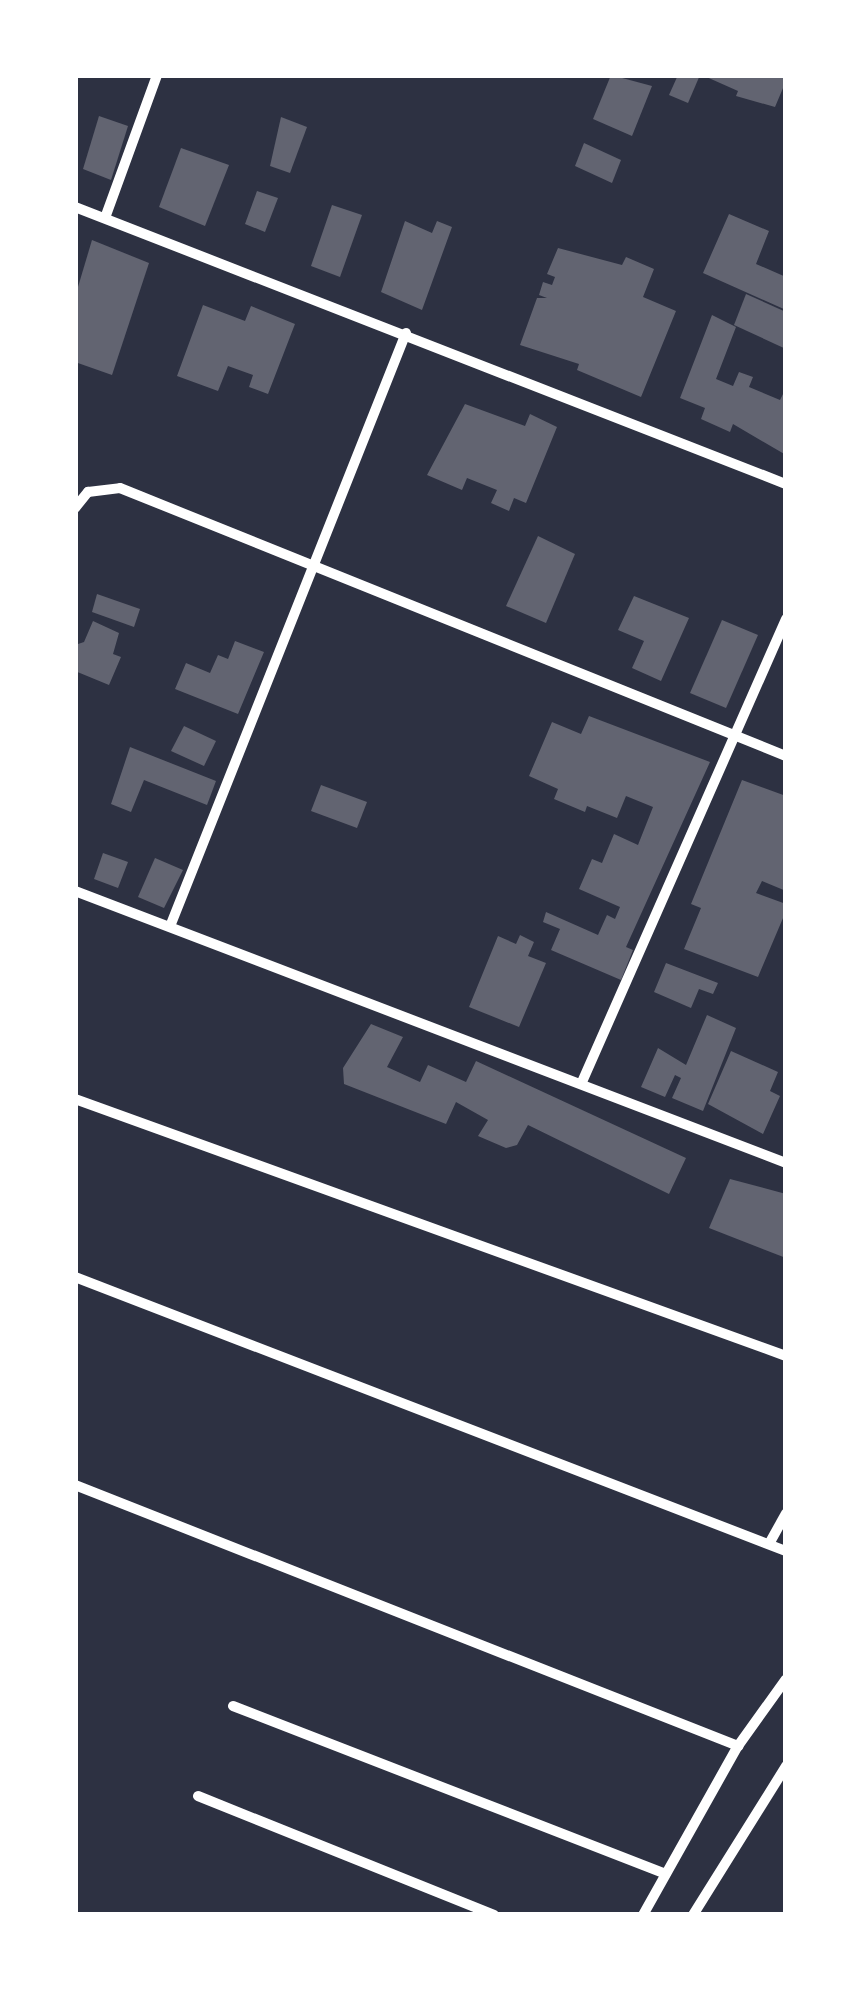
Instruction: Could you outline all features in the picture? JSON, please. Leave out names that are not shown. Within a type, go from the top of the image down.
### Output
[{"type":"street","points":[[105,218],[157,75]]},
{"type":"street","points":[[75,207],[786,484]]},
{"type":"street","points":[[171,924],[406,333]]},
{"type":"street","points":[[75,508],[88,492],[120,488],[786,756]]},
{"type":"street","points":[[582,1082],[786,620]]},
{"type":"street","points":[[75,891],[171,924],[786,1163]]},
{"type":"street","points":[[75,1099],[786,1356]]},
{"type":"street","points":[[75,1277],[786,1551]]},
{"type":"street","points":[[75,1485],[738,1746]]},
{"type":"street","points":[[769,1544],[786,1513]]},
{"type":"street","points":[[643,1915],[738,1746],[786,1679]]},
{"type":"street","points":[[233,1706],[666,1874]]},
{"type":"street","points":[[693,1915],[786,1766]]},
{"type":"street","points":[[198,1796],[494,1915]]},
{"type":"building","points":[[611,75],[652,86],[632,136],[593,119]]},
{"type":"building","points":[[678,75],[700,75],[688,103],[669,95]]},
{"type":"building","points":[[702,75],[786,75],[786,81],[775,107],[736,96],[738,91]]},
{"type":"building","points":[[99,116],[128,126],[111,180],[83,169]]},
{"type":"building","points":[[281,117],[307,127],[290,173],[270,166]]},
{"type":"building","points":[[584,143],[621,160],[612,183],[575,166]]},
{"type":"building","points":[[181,148],[229,165],[205,226],[159,207]]},
{"type":"building","points":[[257,191],[278,198],[265,232],[245,224]]},
{"type":"building","points":[[332,205],[362,215],[340,277],[311,266]]},
{"type":"building","points":[[729,214],[769,231],[756,264],[786,277],[786,310],[703,273]]},
{"type":"building","points":[[405,221],[432,233],[437,221],[452,227],[422,310],[381,292]]},
{"type":"building","points":[[92,240],[149,263],[112,375],[75,362],[75,297]]},
{"type":"building","points":[[558,248],[622,265],[626,257],[654,269],[643,297],[676,311],[641,397],[577,370],[579,364],[520,345],[537,298],[547,298],[539,295],[543,282],[552,285],[555,277],[547,274]]},
{"type":"building","points":[[746,294],[786,312],[786,349],[734,325]]},
{"type":"building","points":[[203,305],[245,321],[251,306],[295,324],[268,394],[249,387],[253,375],[228,366],[218,391],[177,376]]},
{"type":"building","points":[[712,315],[736,327],[716,379],[733,386],[739,372],[753,377],[749,387],[780,400],[786,388],[786,455],[733,424],[730,432],[701,419],[705,408],[680,398]]},
{"type":"building","points":[[465,404],[525,426],[530,414],[557,427],[526,503],[514,498],[509,511],[491,503],[497,490],[467,478],[462,490],[427,475]]},
{"type":"building","points":[[538,536],[575,554],[546,623],[506,606]]},
{"type":"building","points":[[97,594],[140,609],[134,627],[92,612]]},
{"type":"building","points":[[634,596],[689,618],[661,681],[632,668],[644,641],[618,630]]},
{"type":"building","points":[[722,620],[758,635],[726,708],[690,693]]},
{"type":"building","points":[[93,621],[119,633],[113,654],[121,657],[109,685],[75,671],[75,645],[84,642]]},
{"type":"building","points":[[235,641],[264,652],[238,714],[175,689],[186,663],[210,673],[218,655],[228,659]]},
{"type":"building","points":[[589,716],[710,762],[626,947],[633,950],[621,980],[551,950],[560,929],[543,922],[546,912],[598,935],[607,915],[615,919],[620,907],[579,889],[592,859],[602,863],[614,834],[638,845],[653,807],[626,796],[617,818],[587,806],[585,812],[554,799],[558,789],[529,776],[552,722],[581,734]]},
{"type":"building","points":[[184,726],[216,741],[204,766],[171,751]]},
{"type":"building","points":[[130,747],[216,781],[207,805],[144,780],[131,812],[111,804]]},
{"type":"building","points":[[742,780],[786,796],[786,891],[762,881],[756,893],[786,904],[786,911],[758,977],[684,949],[701,908],[691,904]]},
{"type":"building","points":[[321,785],[367,802],[357,828],[311,811]]},
{"type":"building","points":[[103,853],[128,862],[118,888],[94,879]]},
{"type":"building","points":[[155,858],[183,870],[164,908],[138,897]]},
{"type":"building","points":[[520,935],[534,942],[528,956],[546,963],[519,1027],[469,1007],[498,936],[516,944]]},
{"type":"building","points":[[666,963],[718,983],[713,994],[699,989],[691,1008],[654,992]]},
{"type":"building","points":[[707,1015],[736,1028],[703,1111],[672,1098],[681,1078],[675,1075],[665,1097],[641,1087],[658,1048],[686,1065]]},
{"type":"building","points":[[371,1024],[403,1037],[387,1067],[420,1082],[428,1065],[466,1082],[476,1061],[686,1158],[669,1194],[528,1125],[517,1145],[506,1148],[478,1136],[488,1120],[456,1102],[446,1124],[344,1084],[343,1068]]},
{"type":"building","points":[[731,1051],[778,1072],[770,1091],[780,1096],[763,1134],[708,1104]]},
{"type":"building","points":[[730,1179],[786,1194],[786,1258],[709,1228]]}]
